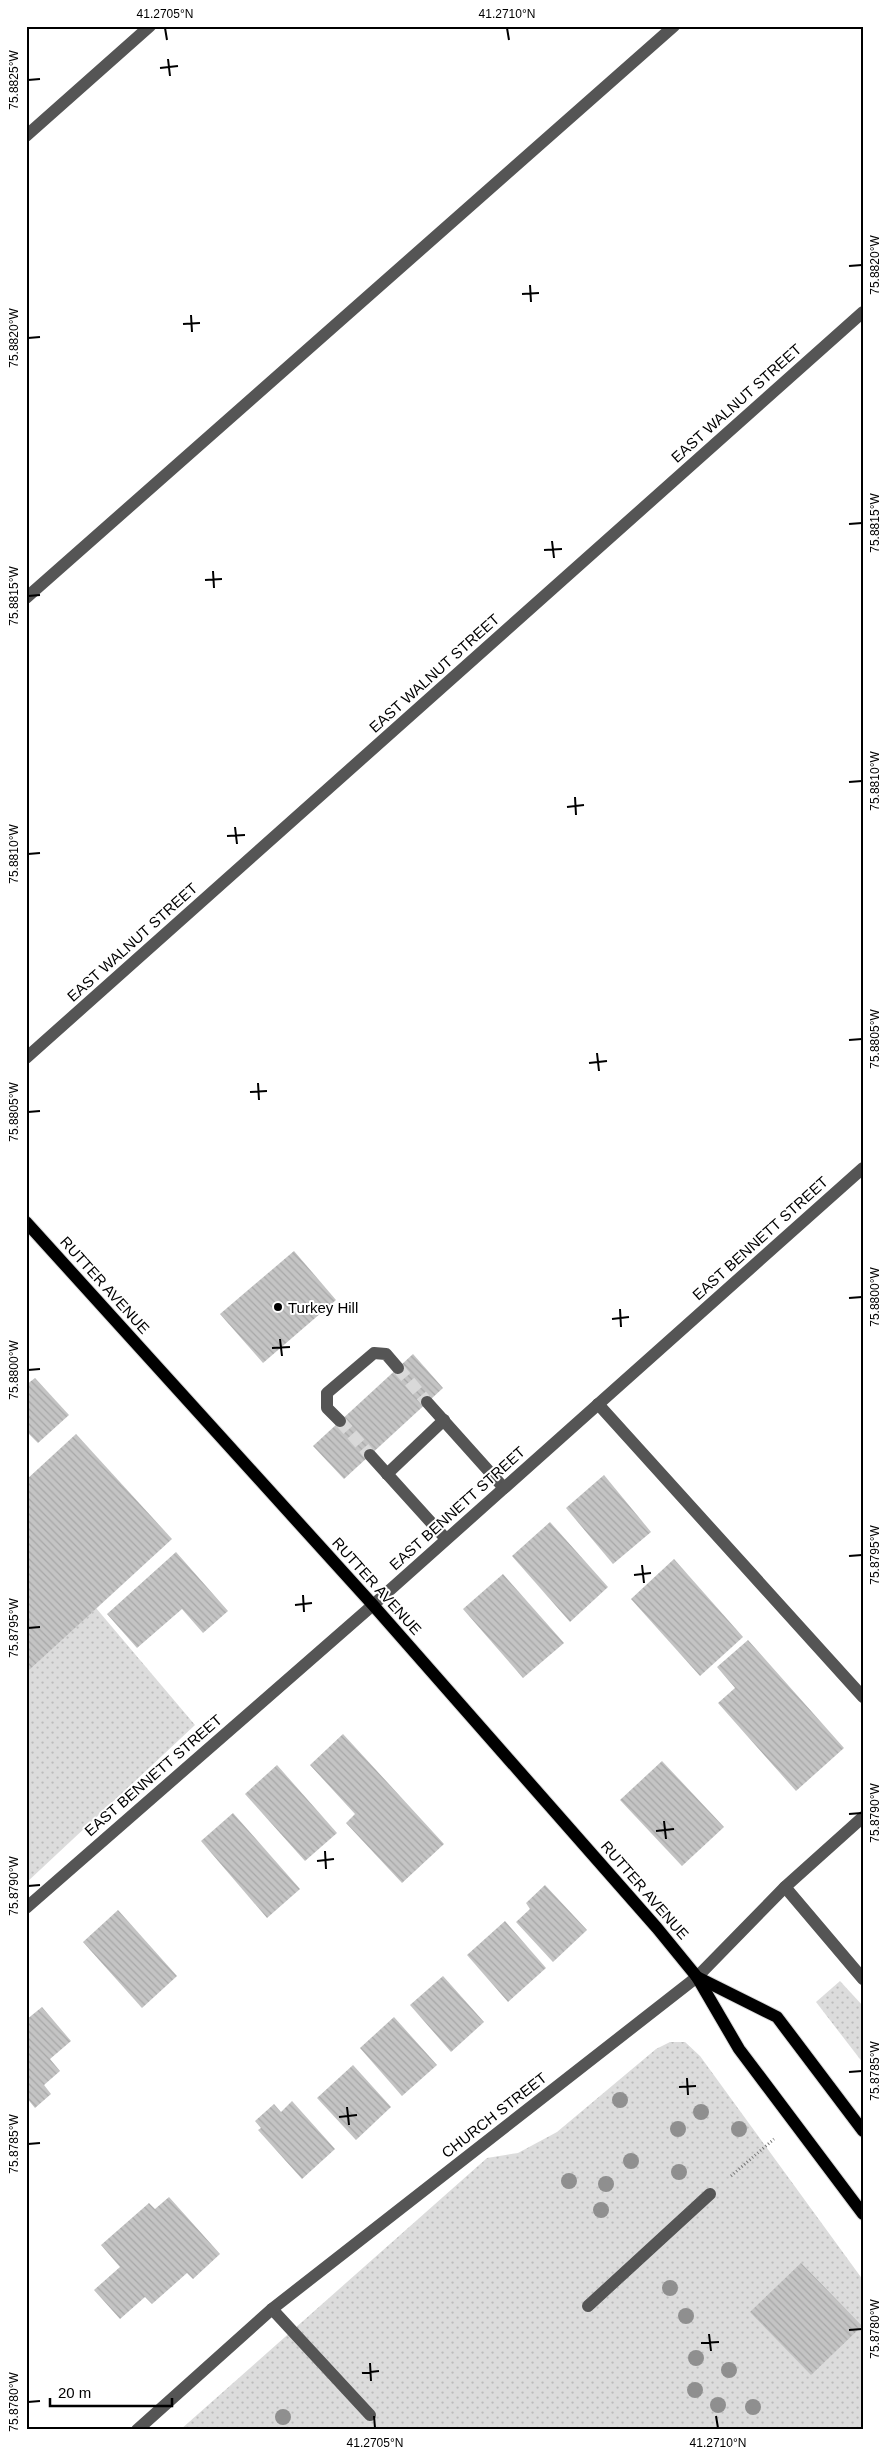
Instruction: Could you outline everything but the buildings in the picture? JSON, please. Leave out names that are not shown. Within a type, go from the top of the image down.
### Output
[{"type":"main road","name":"RUTTER AVENUE","points":[[26,1222],[372,1605],[651,1920],[697,1976],[739,2049],[863,2214]]},
{"type":"main road","name":"RUTTER AVENUE","points":[[697,1976],[776,2016],[863,2131]]},
{"type":"street","points":[[26,136],[150,26]]},
{"type":"street","points":[[26,598],[674,26]]},
{"type":"street","name":"EAST WALNUT STREET","points":[[26,1058],[863,312]]},
{"type":"street","name":"EAST BENNETT STREET","points":[[26,1908],[372,1605],[863,1168]]},
{"type":"street","points":[[340,1421],[327,1408],[327,1393],[374,1353],[386,1354],[398,1368]]},
{"type":"street","points":[[427,1402],[504,1488]]},
{"type":"street","points":[[598,1404],[863,1697]]},
{"type":"street","points":[[387,1474],[444,1420]]},
{"type":"street","points":[[370,1455],[446,1539]]},
{"type":"street","name":"CHURCH STREET","points":[[137,2430],[272,2310],[697,1976],[785,1887],[863,1817]]},
{"type":"street","points":[[785,1887],[863,1979]]},
{"type":"street","points":[[588,2306],[710,2194]]},
{"type":"street","points":[[272,2310],[370,2416]]},
{"type":"path","points":[[741,2166],[776,2137]]},
{"type":"shaded area","points":[[96,1608],[195,1725],[26,1883],[26,1673]]},
{"type":"shaded area","points":[[840,1981],[863,2006],[863,2063],[816,2002]]},
{"type":"shaded area","points":[[670,2042],[685,2042],[700,2056],[863,2280],[863,2430],[180,2430],[487,2158],[518,2153],[557,2132],[656,2049]]},
{"type":"tunnel","points":[[398,1368],[427,1402]]},
{"type":"tunnel","points":[[340,1421],[370,1455]]},
{"type":"place","name":"Turkey Hill","points":[[278,1307]]}]
